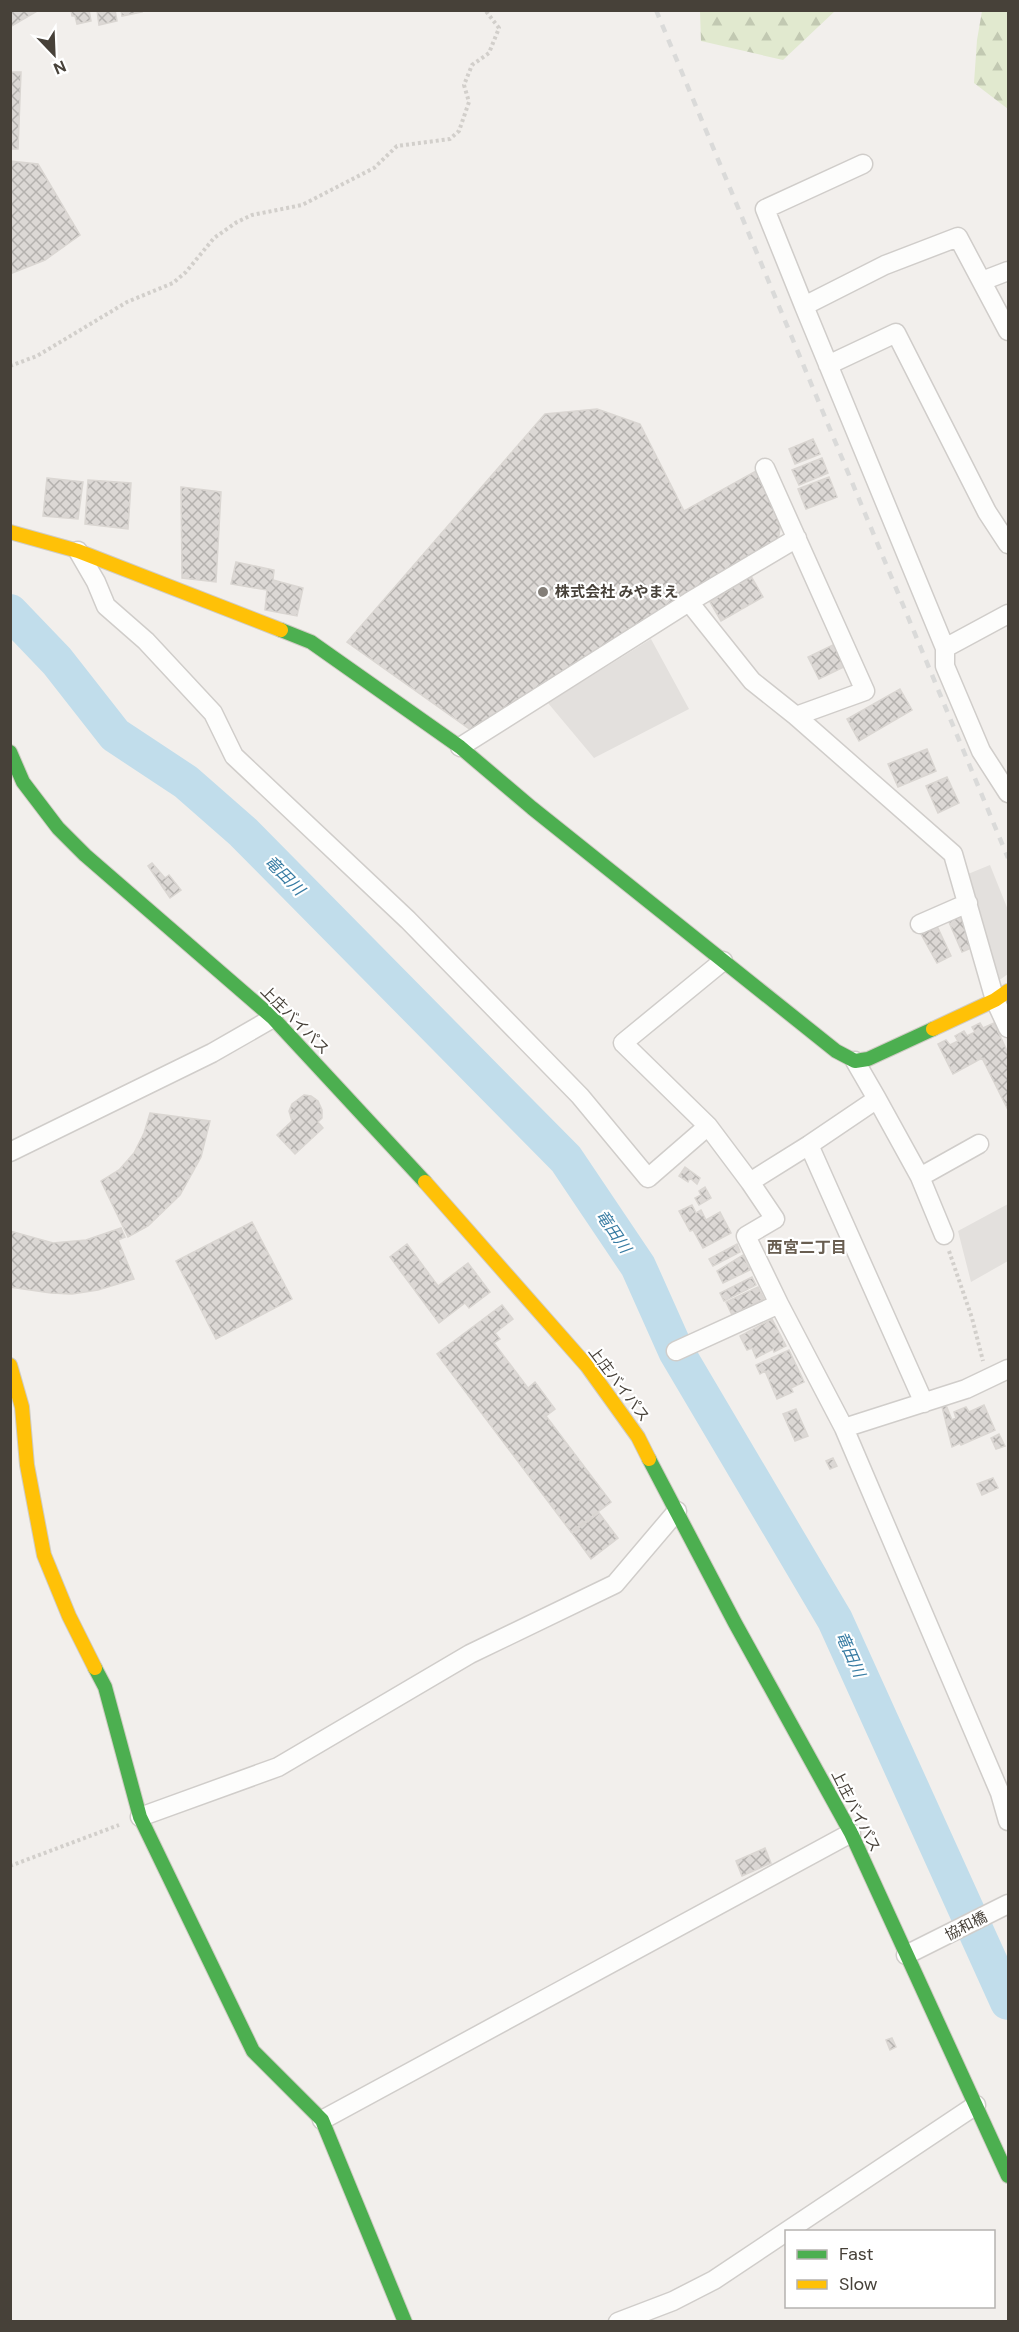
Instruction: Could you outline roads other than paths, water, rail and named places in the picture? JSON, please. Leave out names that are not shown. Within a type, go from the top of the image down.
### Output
[{"type":"main road","points":[[10,532],[78,551],[311,642],[460,747],[532,808],[836,1052],[855,1061],[868,1059],[897,1047],[1002,995]]},
{"type":"main road","name":"上庄バイパス","points":[[10,752],[23,782],[58,828],[85,855],[273,1018],[429,1185],[587,1366],[638,1437],[735,1623],[851,1833],[1008,2176]]},
{"type":"main road","points":[[10,1365],[22,1407],[27,1465],[44,1555],[69,1616],[105,1687],[140,1817],[253,2051],[322,2120],[399,2319]]},
{"type":"street","points":[[863,164],[765,209],[945,648],[945,666],[981,751],[1008,793]]},
{"type":"street","points":[[804,306],[885,265],[958,237],[1008,331]]},
{"type":"street","points":[[982,281],[1008,271]]},
{"type":"street","points":[[828,365],[896,333],[987,512],[1008,544]]},
{"type":"street","points":[[765,468],[865,690],[796,716]]},
{"type":"street","points":[[460,747],[689,602],[797,538]]},
{"type":"street","points":[[78,551],[96,582],[105,606],[146,641],[213,713],[234,756],[408,920],[580,1096],[648,1178],[708,1126]]},
{"type":"street","points":[[689,602],[753,681],[952,854],[1002,995],[1008,1028]]},
{"type":"street","points":[[945,648],[1008,614]]},
{"type":"street","points":[[921,924],[968,903]]},
{"type":"street","points":[[723,961],[623,1043],[708,1126],[775,1219],[747,1236],[779,1304],[844,1428],[1000,1793],[1008,1821]]},
{"type":"street","points":[[10,1152],[213,1053],[273,1018]]},
{"type":"street","points":[[855,1061],[920,1177],[944,1235]]},
{"type":"street","points":[[750,1182],[877,1099]]},
{"type":"street","points":[[920,1177],[979,1144]]},
{"type":"street","points":[[809,1145],[924,1403]]},
{"type":"street","points":[[676,1352],[779,1304]]},
{"type":"street","points":[[844,1428],[924,1403],[1008,1369]]},
{"type":"street","points":[[140,1817],[278,1767],[470,1654],[615,1584],[677,1511]]},
{"type":"street","points":[[322,2120],[851,1833]]},
{"type":"street","name":"協和橋","points":[[906,1955],[1008,1904]]},
{"type":"street","points":[[788,2230],[976,2104]]},
{"type":"street","points":[[618,2322],[673,2301],[714,2280],[785,2232]]},
{"type":"waterway","name":"竜田川","points":[[10,612],[57,661],[115,735],[186,782],[243,832],[566,1159],[638,1266],[676,1351],[835,1620],[1008,2002]]},
{"type":"railway","points":[[656,10],[1008,858]]},
{"type":"place","name":"株式会社 みやまえ","points":[[543,592]]},
{"type":"district","name":"西宮二丁目","points":[[807,1247]]}]
